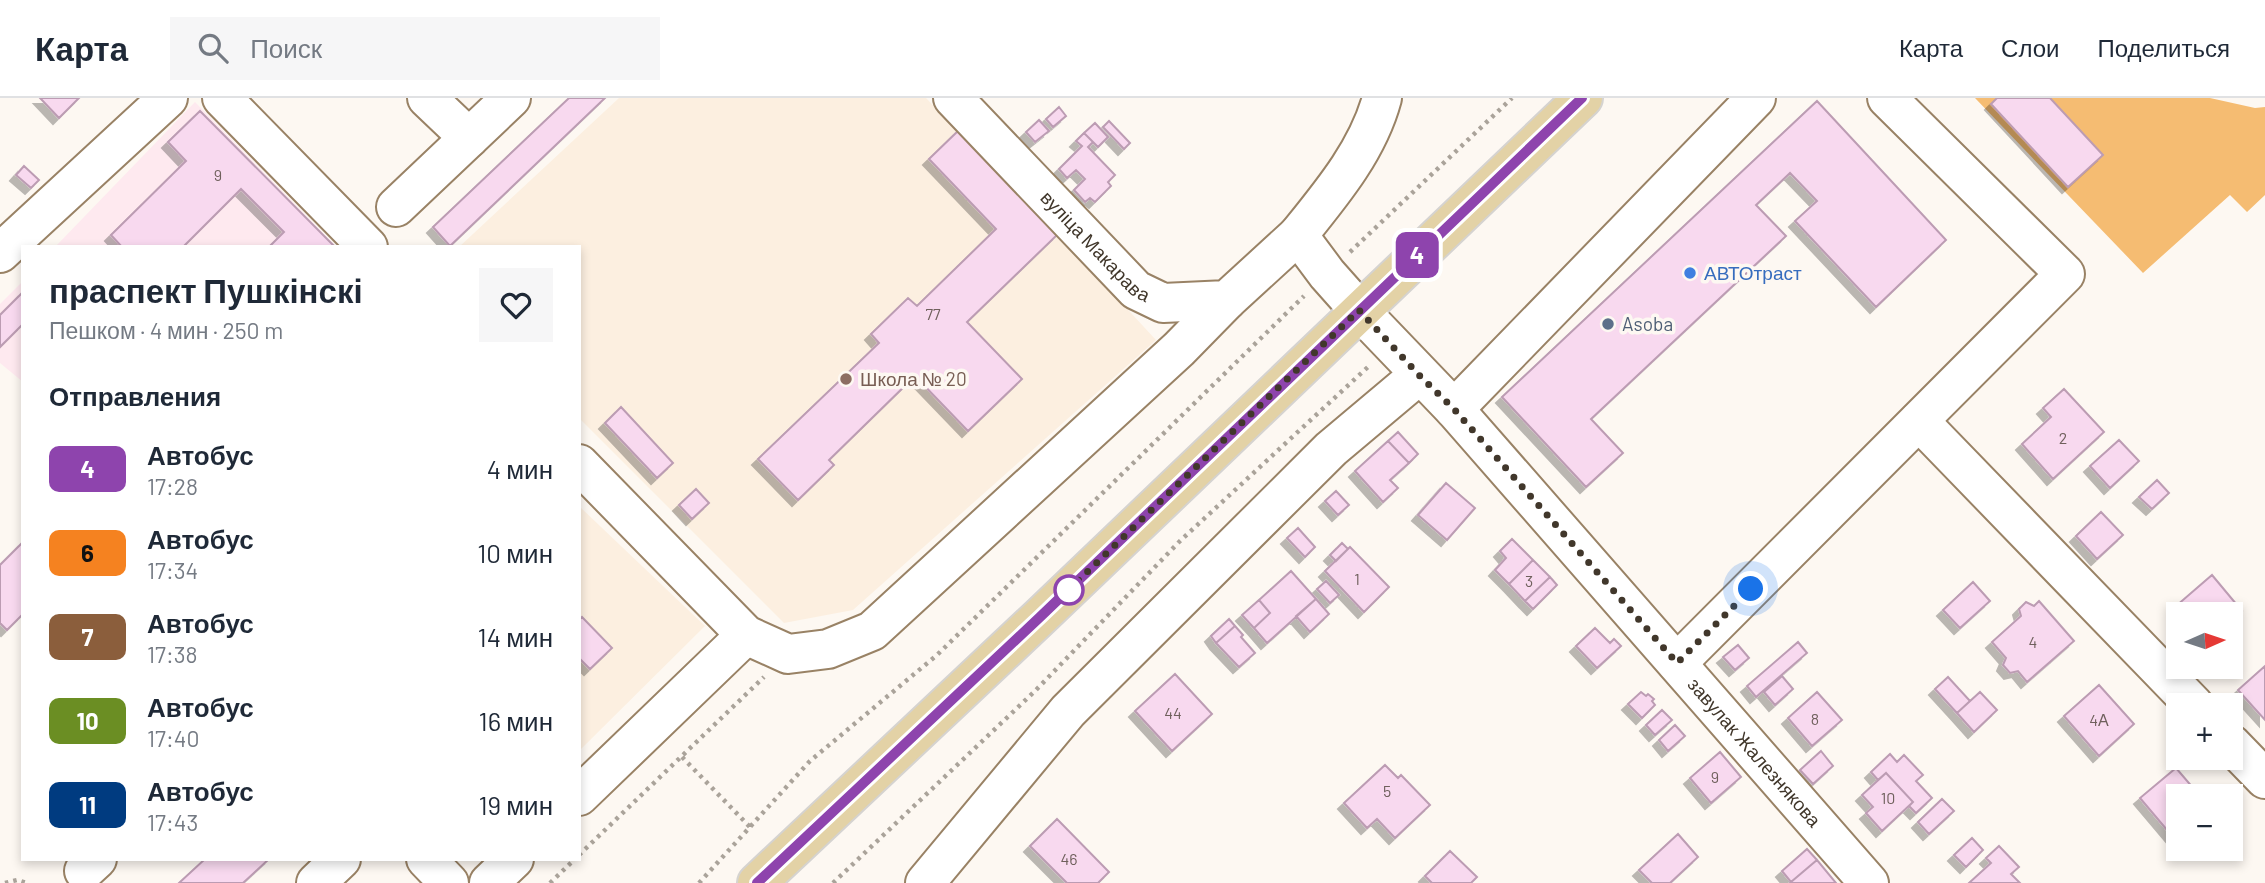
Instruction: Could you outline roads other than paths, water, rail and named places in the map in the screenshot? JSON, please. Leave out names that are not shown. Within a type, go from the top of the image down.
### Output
[{"type":"main road","points":[[757,883],[1040,617],[1583,98]]},
{"type":"street","points":[[0,253],[168,98]]},
{"type":"street","points":[[222,98],[366,245]]},
{"type":"street","points":[[428,98],[469,138]]},
{"type":"street","points":[[396,207],[511,98]]},
{"type":"street","name":"вуліца Макарава","points":[[953,98],[1136,290],[1163,303],[1227,300]]},
{"type":"street","points":[[581,466],[746,635],[788,654],[828,649],[872,631],[1179,349],[1227,300],[1298,235],[1334,191],[1371,132],[1382,98]]},
{"type":"street","points":[[1454,409],[1756,98]]},
{"type":"street","points":[[1677,663],[2065,274],[1887,98]]},
{"type":"street","name":"завулак Жалезнякова","points":[[1298,235],[1327,274],[1419,375],[1454,409],[1869,883]]},
{"type":"street","points":[[925,883],[1068,711],[1331,449],[1419,375]]},
{"type":"street","points":[[1919,421],[2182,693]]},
{"type":"street","points":[[581,794],[746,635]]},
{"type":"street","points":[[2243,756],[2265,779]]},
{"type":"street","points":[[316,883],[339,861]]},
{"type":"street","points":[[428,861],[449,883]]},
{"type":"street","points":[[489,883],[512,861]]},
{"type":"place","name":"АВТОтраст","points":[[1690,273]]},
{"type":"place","name":"Asoba","points":[[1608,324]]},
{"type":"place","name":"Школа № 20","points":[[846,379]]}]
